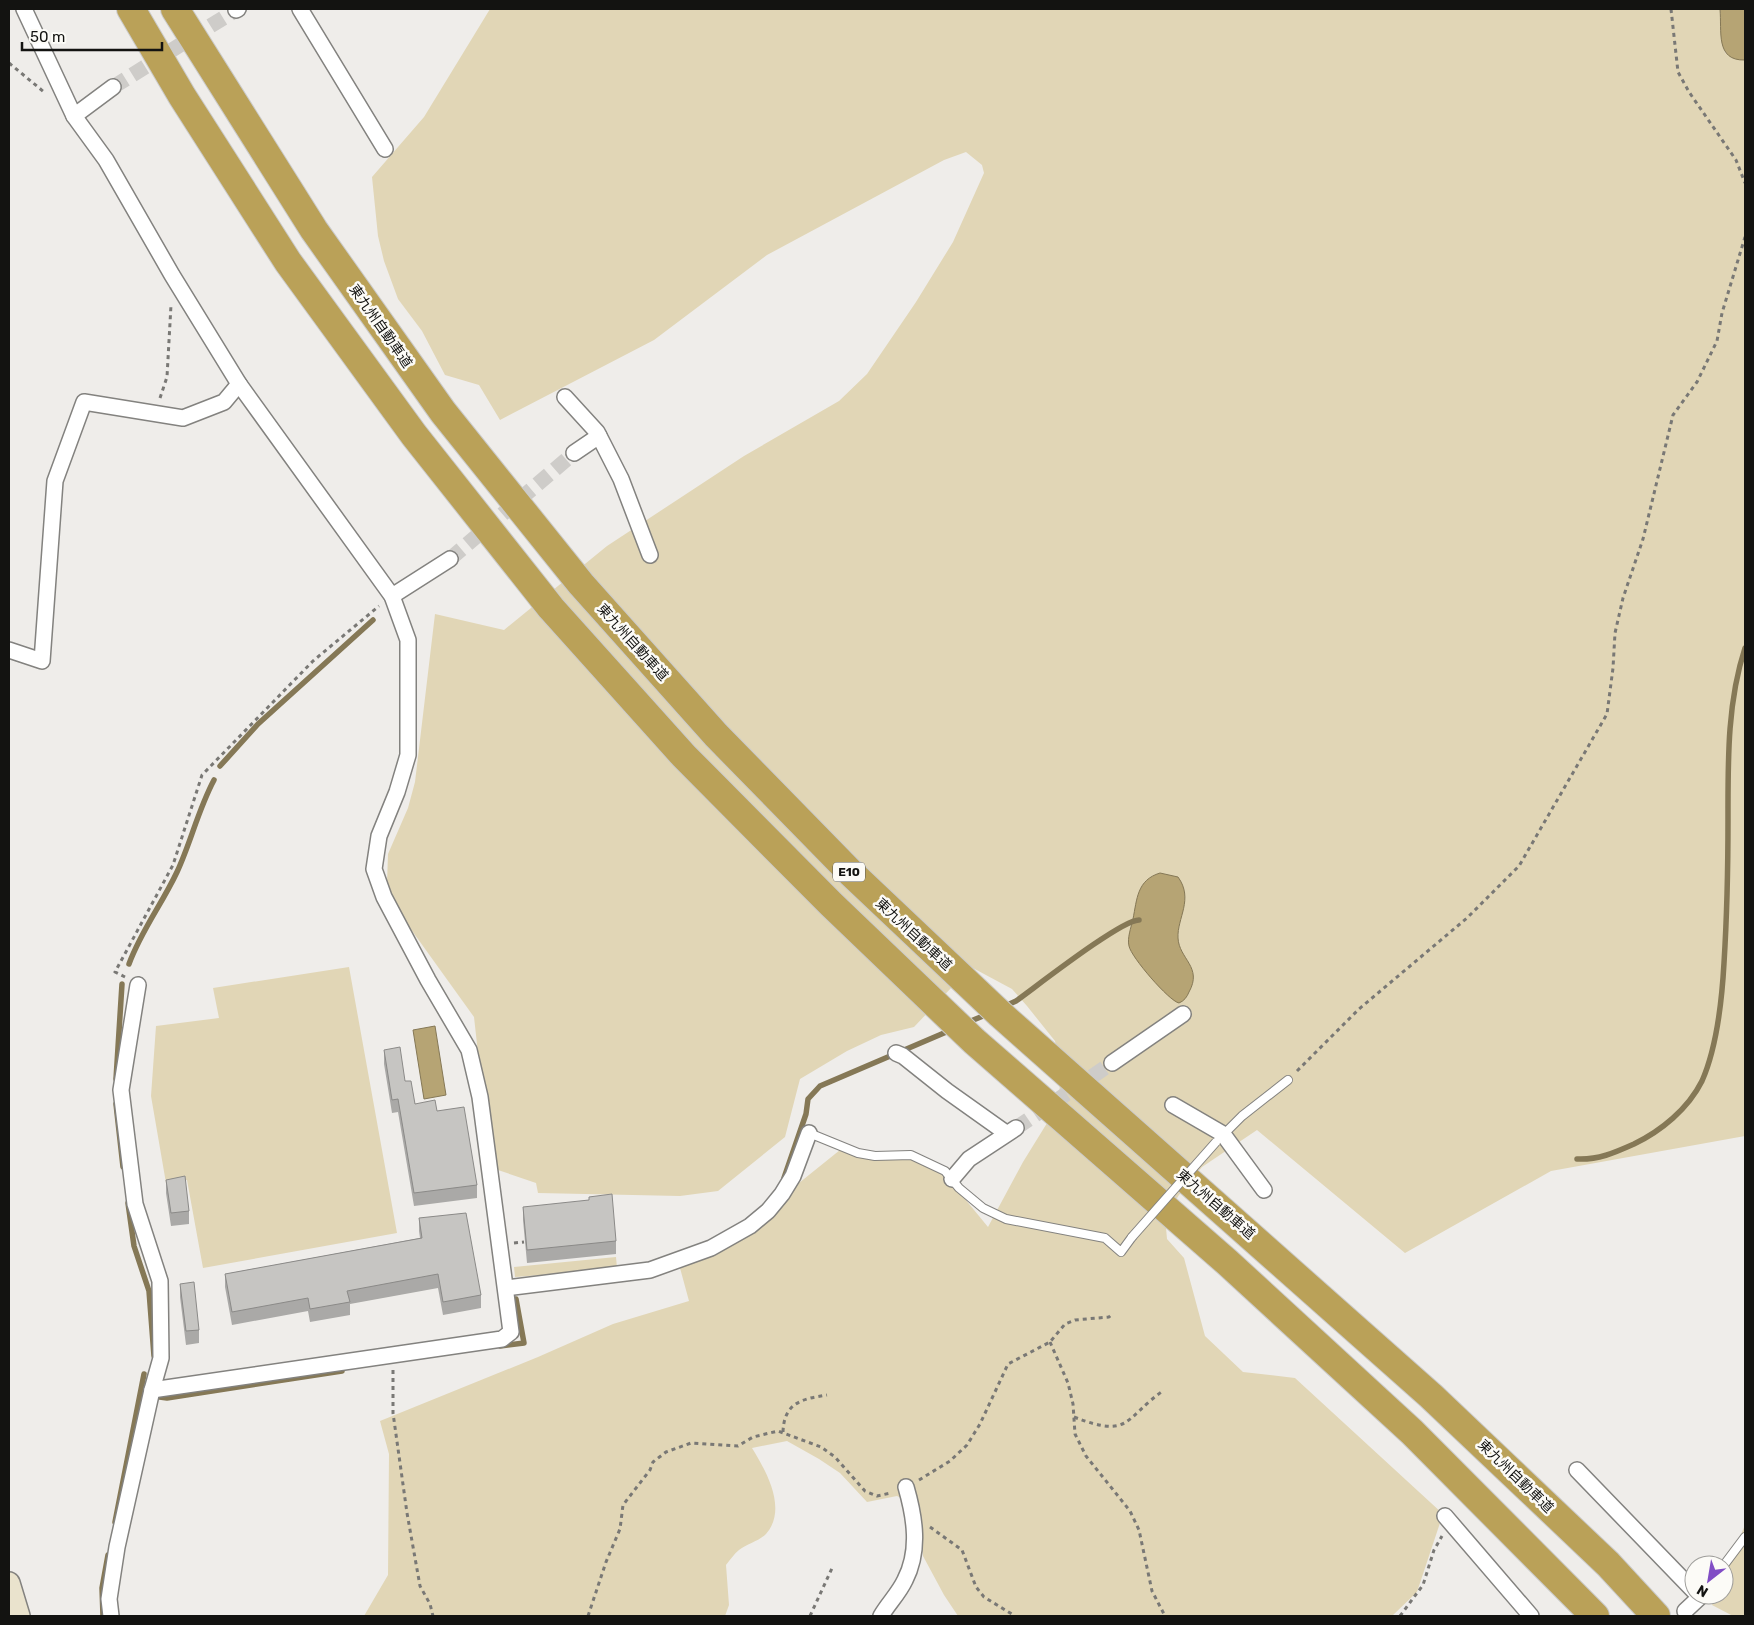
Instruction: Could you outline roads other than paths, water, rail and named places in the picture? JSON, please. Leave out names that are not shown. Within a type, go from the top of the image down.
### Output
[{"type":"highway","name":"E10","points":[[131,9],[182,96],[288,262],[403,420],[551,608],[684,756],[831,904],[974,1041],[1228,1262],[1383,1406],[1595,1616]]},
{"type":"highway","name":"東九州自動車道","points":[[176,9],[314,230],[442,412],[581,584],[716,735],[850,873],[1000,1014],[1431,1396],[1608,1564],[1656,1616]]},
{"type":"main road","points":[[9,1583],[19,1616]]},
{"type":"street","points":[[24,9],[74,116],[106,160],[172,275],[239,384],[392,596],[408,640],[408,755],[397,792],[379,836],[374,869],[384,898],[428,980],[469,1050],[480,1098],[511,1332],[502,1339],[152,1390]]},
{"type":"street","points":[[300,9],[385,149]]},
{"type":"street","points":[[74,116],[113,87]]},
{"type":"street","points":[[9,650],[42,661],[55,481],[84,402],[155,415],[184,418],[224,402],[239,384]]},
{"type":"street","points":[[565,397],[599,436],[621,479],[650,555]]},
{"type":"street","points":[[574,453],[599,436]]},
{"type":"street","points":[[392,596],[450,559]]},
{"type":"street","points":[[111,1616],[108,1599],[117,1547],[152,1390],[161,1358],[160,1281],[135,1204],[121,1090],[138,985]]},
{"type":"street","points":[[1112,1063],[1183,1014]]},
{"type":"street","points":[[896,1053],[1011,1130],[969,1159],[952,1179]]},
{"type":"street","points":[[1173,1105],[1220,1138],[1264,1190]]},
{"type":"street","points":[[506,1288],[650,1270],[711,1248],[750,1226],[778,1200],[793,1176],[809,1133]]},
{"type":"street","points":[[1578,1470],[1684,1580]]},
{"type":"street","points":[[881,1616],[905,1580],[912,1564],[915,1543],[912,1507],[906,1487]]},
{"type":"street","points":[[1448,1520],[1530,1616]]},
{"type":"street","points":[[1685,1611],[1690,1605]]},
{"type":"lane","points":[[809,1133],[858,1153],[875,1156],[911,1155],[936,1165],[945,1171],[984,1208],[1006,1218],[1105,1238],[1120,1252],[1220,1138],[1242,1116],[1288,1080]]},
{"type":"lane","points":[[1732,1555],[1745,1537]]},
{"type":"waterway","points":[[220,766],[258,724],[373,620]]},
{"type":"waterway","points":[[1577,1159],[1599,1157],[1613,1153],[1654,1133],[1673,1118],[1689,1101],[1702,1081],[1707,1068],[1718,1023],[1722,992],[1727,909],[1730,733],[1735,690],[1745,648]]},
{"type":"waterway","points":[[129,964],[139,940],[177,872],[203,803],[214,780]]},
{"type":"waterway","points":[[1003,1007],[1016,1001],[1115,931],[1139,920]]},
{"type":"waterway","points":[[116,1079],[122,984]]},
{"type":"waterway","points":[[966,1023],[988,1014]]},
{"type":"waterway","points":[[784,1178],[806,1114],[808,1099],[820,1086],[951,1030]]},
{"type":"waterway","points":[[116,1104],[123,1167]]},
{"type":"waterway","points":[[128,1203],[134,1246],[149,1291],[154,1356]]},
{"type":"waterway","points":[[500,1346],[524,1343],[516,1299]]},
{"type":"waterway","points":[[152,1396],[167,1398],[342,1371]]},
{"type":"waterway","points":[[115,1522],[144,1374]]},
{"type":"waterway","points":[[103,1616],[102,1588],[108,1555]]},
{"type":"tunnel","points":[[113,87],[236,10]]},
{"type":"tunnel","points":[[450,559],[574,453]]},
{"type":"tunnel","points":[[1016,1128],[1112,1063]]}]
